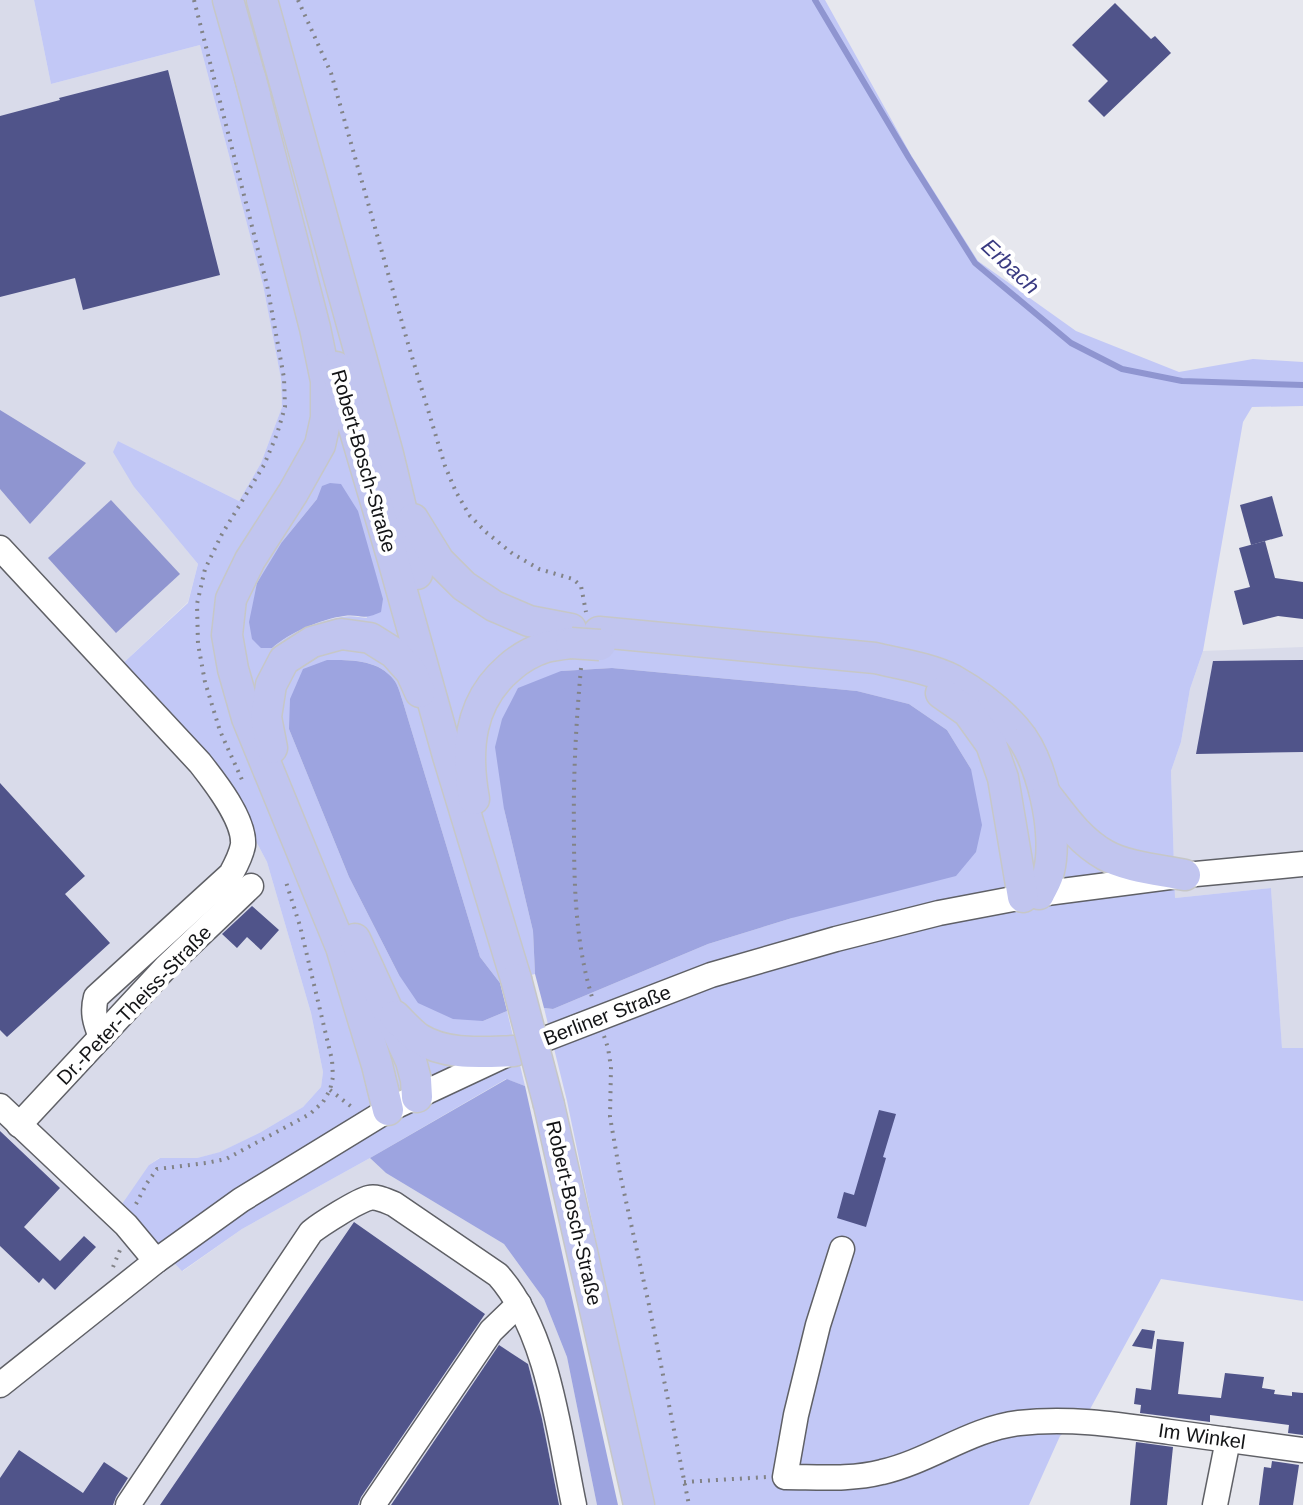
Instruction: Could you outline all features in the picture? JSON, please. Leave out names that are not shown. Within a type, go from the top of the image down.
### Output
[{"type":"main road","name":"Robert-Bosch-Straße","points":[[228,0],[516,979],[549,1105],[639,1505]]},
{"type":"main road","name":"Robert-Bosch-Straße","points":[[262,0],[388,454],[500,923]]},
{"type":"main road","points":[[250,77],[315,328],[326,381],[326,418],[320,445],[250,560],[231,599],[227,635],[247,718],[341,947],[388,1110]]},
{"type":"main road","points":[[388,454],[406,505],[439,561],[464,586],[494,606],[529,621],[585,638],[878,673],[943,694],[968,712],[991,744],[1003,778],[1031,895]]},
{"type":"main road","points":[[417,1097],[411,1061],[272,747],[266,717],[271,685],[284,660],[312,642],[341,634],[370,638],[394,653],[411,672],[448,756]]},
{"type":"main road","points":[[482,844],[470,756],[476,714],[497,678],[519,660],[545,647],[585,638],[875,658],[950,679],[987,702],[1017,731],[1030,752],[1047,796],[1051,843],[1049,872],[1031,895]]},
{"type":"main road","points":[[1047,796],[1086,842],[1107,856],[1185,875]]},
{"type":"main road","points":[[390,1011],[419,1039],[443,1048],[468,1052],[514,1051]]},
{"type":"street","points":[[0,548],[200,763],[224,796],[241,830],[243,843],[231,874],[96,997],[93,1009],[101,1037]]},
{"type":"street","name":"Berliner Straße","points":[[0,1385],[156,1261],[241,1200],[388,1110],[514,1051],[711,975],[939,913],[1031,895],[1185,875],[1303,864]]},
{"type":"street","name":"Dr.-Peter-Theiss-Straße","points":[[19,1125],[166,967],[251,886]]},
{"type":"street","points":[[0,1106],[126,1225],[156,1261]]},
{"type":"street","points":[[128,1505],[311,1232],[369,1198],[394,1204],[498,1275],[509,1288],[519,1304],[548,1377],[574,1505]]},
{"type":"street","points":[[785,1477],[796,1415],[818,1325],[842,1249]]},
{"type":"street","points":[[373,1505],[491,1331],[519,1304]]},
{"type":"street","name":"Im Winkel","points":[[785,1477],[844,1477],[882,1473],[978,1433],[1017,1424],[1060,1420],[1101,1422],[1303,1450]]},
{"type":"street","points":[[1215,1505],[1228,1440]]},
{"type":"path","points":[[298,0],[331,73],[409,347],[445,466],[456,492],[470,516],[513,554],[539,569],[573,579],[581,586],[587,608],[574,792],[574,877],[579,936],[586,978],[608,1048],[611,1067],[610,1117],[620,1174],[689,1505]]},
{"type":"path","points":[[684,1482],[785,1477]]},
{"type":"shaded area","points":[[0,0],[34,0],[51,84],[200,45],[263,285],[281,379],[282,407],[261,463],[239,501],[118,441],[134,487],[198,564],[188,602],[119,667],[221,775],[267,862],[311,1013],[323,1072],[321,1087],[303,1107],[261,1132],[221,1152],[197,1158],[159,1158],[149,1165],[183,1271],[242,1229],[370,1158],[386,1173],[504,1244],[544,1299],[567,1357],[597,1505],[0,1505]]},
{"type":"shaded area","points":[[34,0],[825,0],[911,155],[978,261],[1076,331],[1179,372],[1253,359],[1303,362],[1303,406],[1252,407],[1243,422],[1203,651],[1190,689],[1181,742],[1171,771],[1175,898],[1271,888],[1282,1048],[1303,1048],[1303,1301],[1161,1279],[1089,1411],[1060,1436],[1029,1505],[651,1505],[567,1101],[544,1008],[553,1009],[708,944],[792,918],[971,769],[947,730],[909,704],[857,691],[612,668],[561,671],[504,809],[533,931],[535,974],[500,983],[480,957],[397,684],[388,673],[372,664],[345,660],[327,660],[289,729],[349,877],[399,975],[483,1021],[507,1011],[525,1086],[506,1079],[242,1229],[182,1271],[120,1207],[149,1165],[160,1158],[197,1158],[220,1152],[261,1132],[303,1107],[321,1087],[323,1072],[311,1013],[267,862],[221,775],[119,667],[188,603],[198,564],[134,487],[113,452],[118,441],[239,501],[261,463],[282,407],[281,379],[263,285],[200,45],[51,84]],"holes":[[[317,499],[367,618],[348,616],[323,621],[296,632],[272,648],[282,542]]]},
{"type":"shaded area","points":[[0,410],[86,463],[30,524],[0,489]]},
{"type":"shaded area","points":[[341,484],[358,511],[383,599],[381,612],[325,620],[296,632],[272,648],[261,648],[252,639],[249,622],[257,583],[282,542],[317,499],[322,486]]},
{"type":"shaded area","points":[[111,500],[180,574],[116,633],[48,558]]},
{"type":"shaded area","points":[[1303,647],[1303,1048],[1282,1049],[1271,888],[1175,898],[1171,771],[1181,742],[1190,689],[1203,651]]},
{"type":"shaded area","points":[[327,660],[372,664],[397,684],[480,957],[500,983],[507,1011],[483,1021],[453,1019],[418,1003],[399,975],[349,877],[289,729],[290,699],[303,669]]},
{"type":"shaded area","points":[[612,668],[857,691],[909,704],[947,730],[971,769],[982,825],[976,852],[956,876],[792,918],[708,944],[553,1009],[544,1008],[535,974],[533,931],[504,809],[495,747],[502,719],[518,688],[561,671]]},
{"type":"shaded area","points":[[507,1079],[525,1086],[618,1505],[597,1505],[567,1357],[544,1299],[504,1244],[386,1173],[370,1158]]},
{"type":"building","points":[[1115,3],[1151,39],[1155,36],[1171,53],[1104,117],[1088,101],[1108,81],[1072,45]]},
{"type":"building","points":[[168,70],[220,275],[83,310],[75,278],[0,297],[0,116]]},
{"type":"building","points":[[1272,496],[1283,536],[1251,545],[1240,505]]},
{"type":"building","points":[[1265,541],[1275,578],[1303,582],[1303,619],[1278,616],[1243,625],[1234,591],[1250,587],[1239,548]]},
{"type":"building","points":[[1303,660],[1303,752],[1196,754],[1213,661]]},
{"type":"building","points":[[0,783],[85,876],[65,894],[110,943],[7,1037],[0,1030]]},
{"type":"building","points":[[252,906],[279,930],[261,950],[247,937],[237,948],[222,934]]},
{"type":"building","points":[[879,1110],[896,1114],[866,1227],[837,1218],[844,1192],[854,1195]]},
{"type":"building","points":[[0,1131],[60,1188],[24,1227],[60,1261],[84,1236],[96,1247],[55,1290],[43,1278],[39,1283],[0,1246]]},
{"type":"building","points":[[354,1222],[485,1314],[358,1505],[160,1505]]},
{"type":"building","points":[[1142,1329],[1155,1331],[1152,1349],[1132,1346]]},
{"type":"building","points":[[1157,1339],[1184,1342],[1178,1394],[1221,1398],[1225,1373],[1264,1377],[1262,1388],[1275,1390],[1274,1394],[1292,1396],[1292,1392],[1303,1393],[1303,1435],[1288,1433],[1289,1425],[1210,1415],[1210,1422],[1140,1413],[1141,1405],[1134,1404],[1136,1388],[1151,1390]]},
{"type":"building","points":[[499,1345],[528,1364],[559,1505],[391,1505]]},
{"type":"building","points":[[1136,1442],[1173,1447],[1167,1505],[1130,1505]]},
{"type":"building","points":[[19,1450],[83,1493],[104,1462],[128,1478],[113,1505],[0,1505],[0,1478]]},
{"type":"building","points":[[1272,1461],[1299,1465],[1293,1505],[1259,1505],[1264,1467],[1271,1468]]},
{"type":"waterway","name":"Erbach","points":[[815,0],[975,263],[1071,343],[1122,369],[1182,381],[1303,385]]}]
